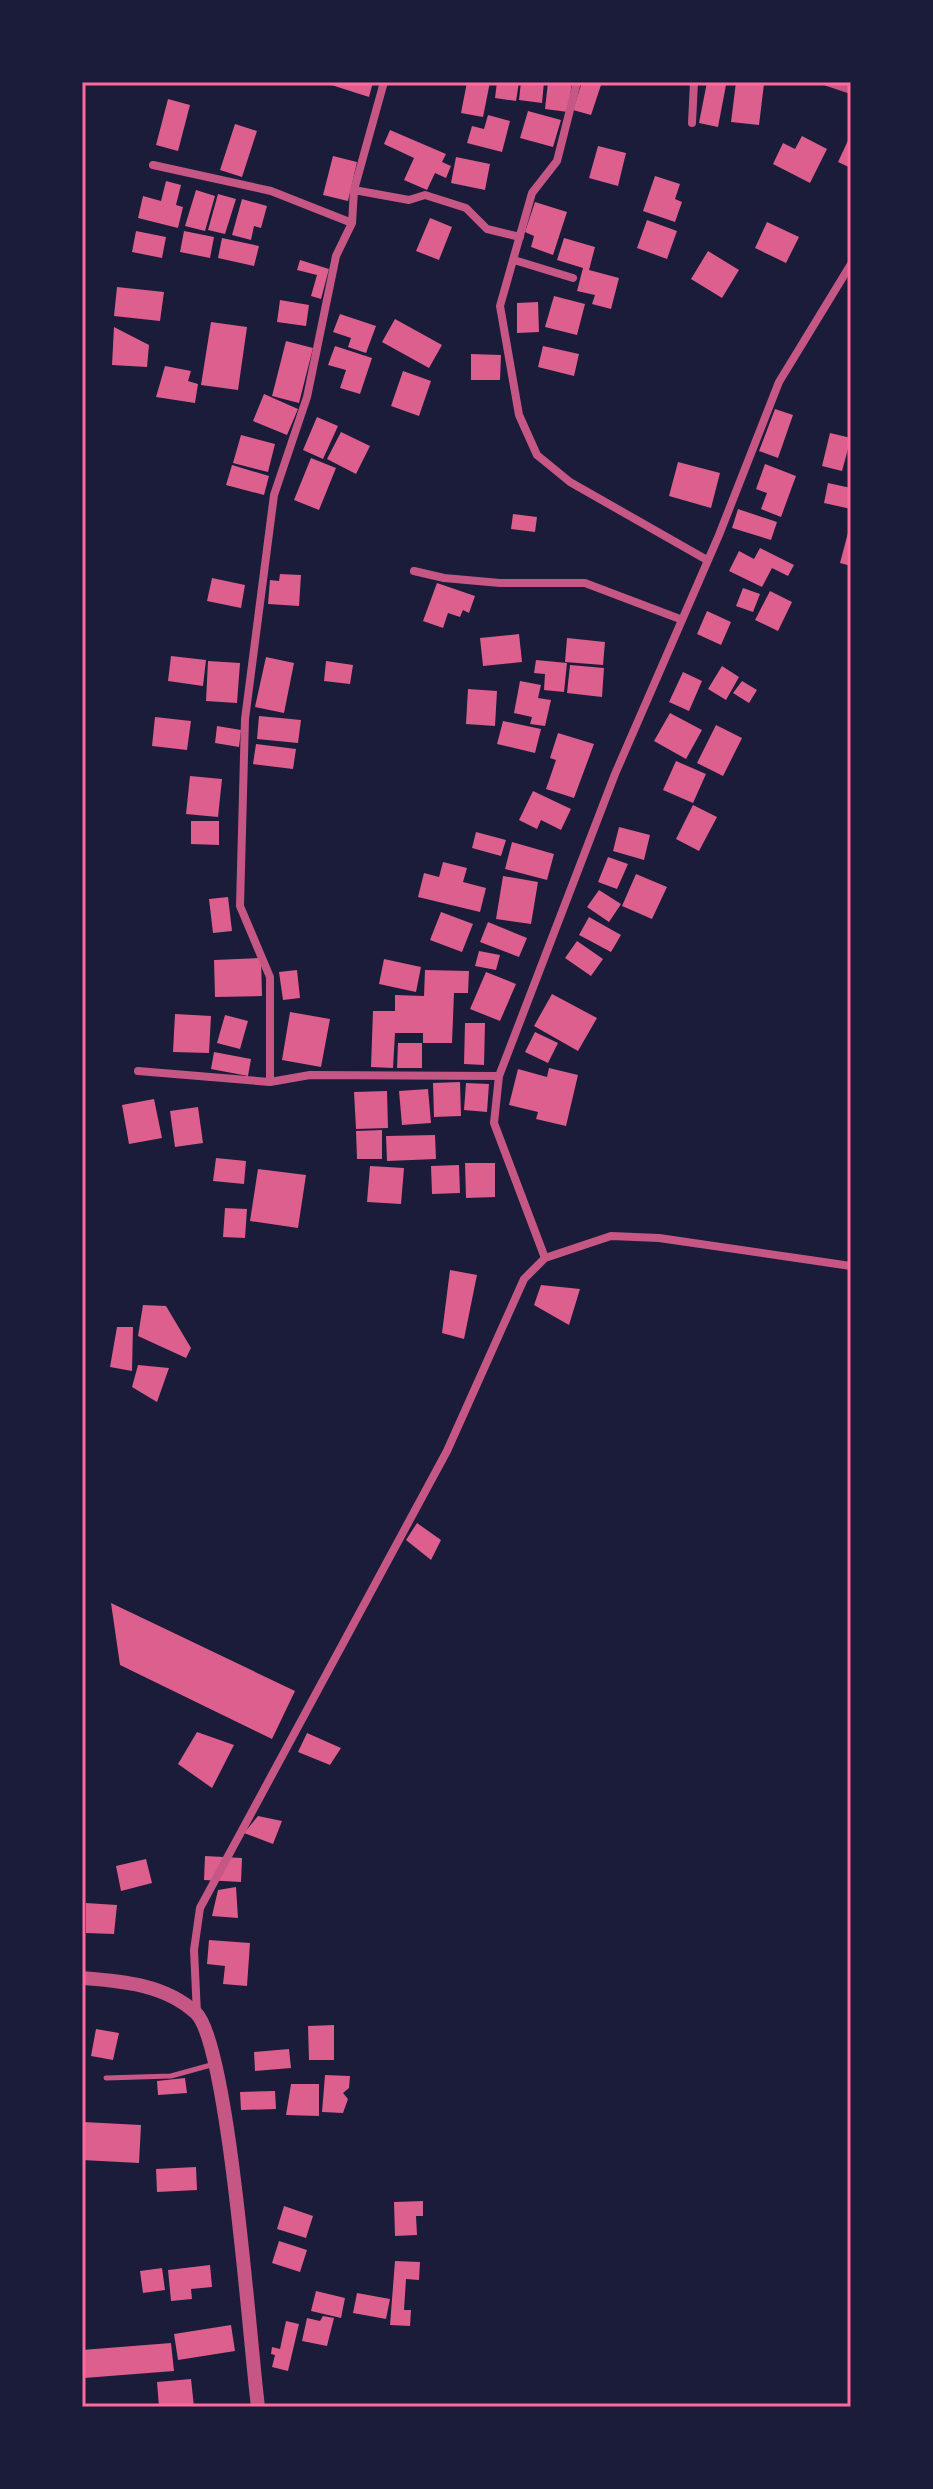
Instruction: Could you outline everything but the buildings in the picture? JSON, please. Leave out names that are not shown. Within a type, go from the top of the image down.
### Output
[{"type":"street","points":[[270,1082],[270,977],[240,906],[245,719],[274,495],[307,397],[336,256],[352,223],[354,190],[384,82]]},
{"type":"street","points":[[577,82],[557,161],[532,193],[500,306],[519,415],[537,455],[570,482],[616,511],[707,560]]},
{"type":"street","points":[[692,123],[694,82]]},
{"type":"street","points":[[827,82],[851,90]]},
{"type":"street","points":[[153,165],[271,191],[352,223]]},
{"type":"street","points":[[354,190],[409,200],[425,195],[466,208],[487,229],[520,237]]},
{"type":"street","points":[[514,260],[573,278]]},
{"type":"street","points":[[545,1258],[494,1123],[499,1076],[562,906],[779,382],[851,264]]},
{"type":"street","points":[[414,571],[444,578],[500,583],[585,583],[680,619]]},
{"type":"street","points":[[138,1071],[270,1082],[310,1075],[499,1076]]},
{"type":"street","points":[[258,2407],[236,2199],[216,2063],[197,2014],[194,1950],[200,1908],[447,1451],[524,1279],[545,1258],[611,1236],[659,1238],[851,1266]]},
{"type":"street","points":[[82,1978],[140,1985],[165,1993],[197,2014]]},
{"type":"lane","points":[[106,2078],[171,2076],[216,2063]]}]
